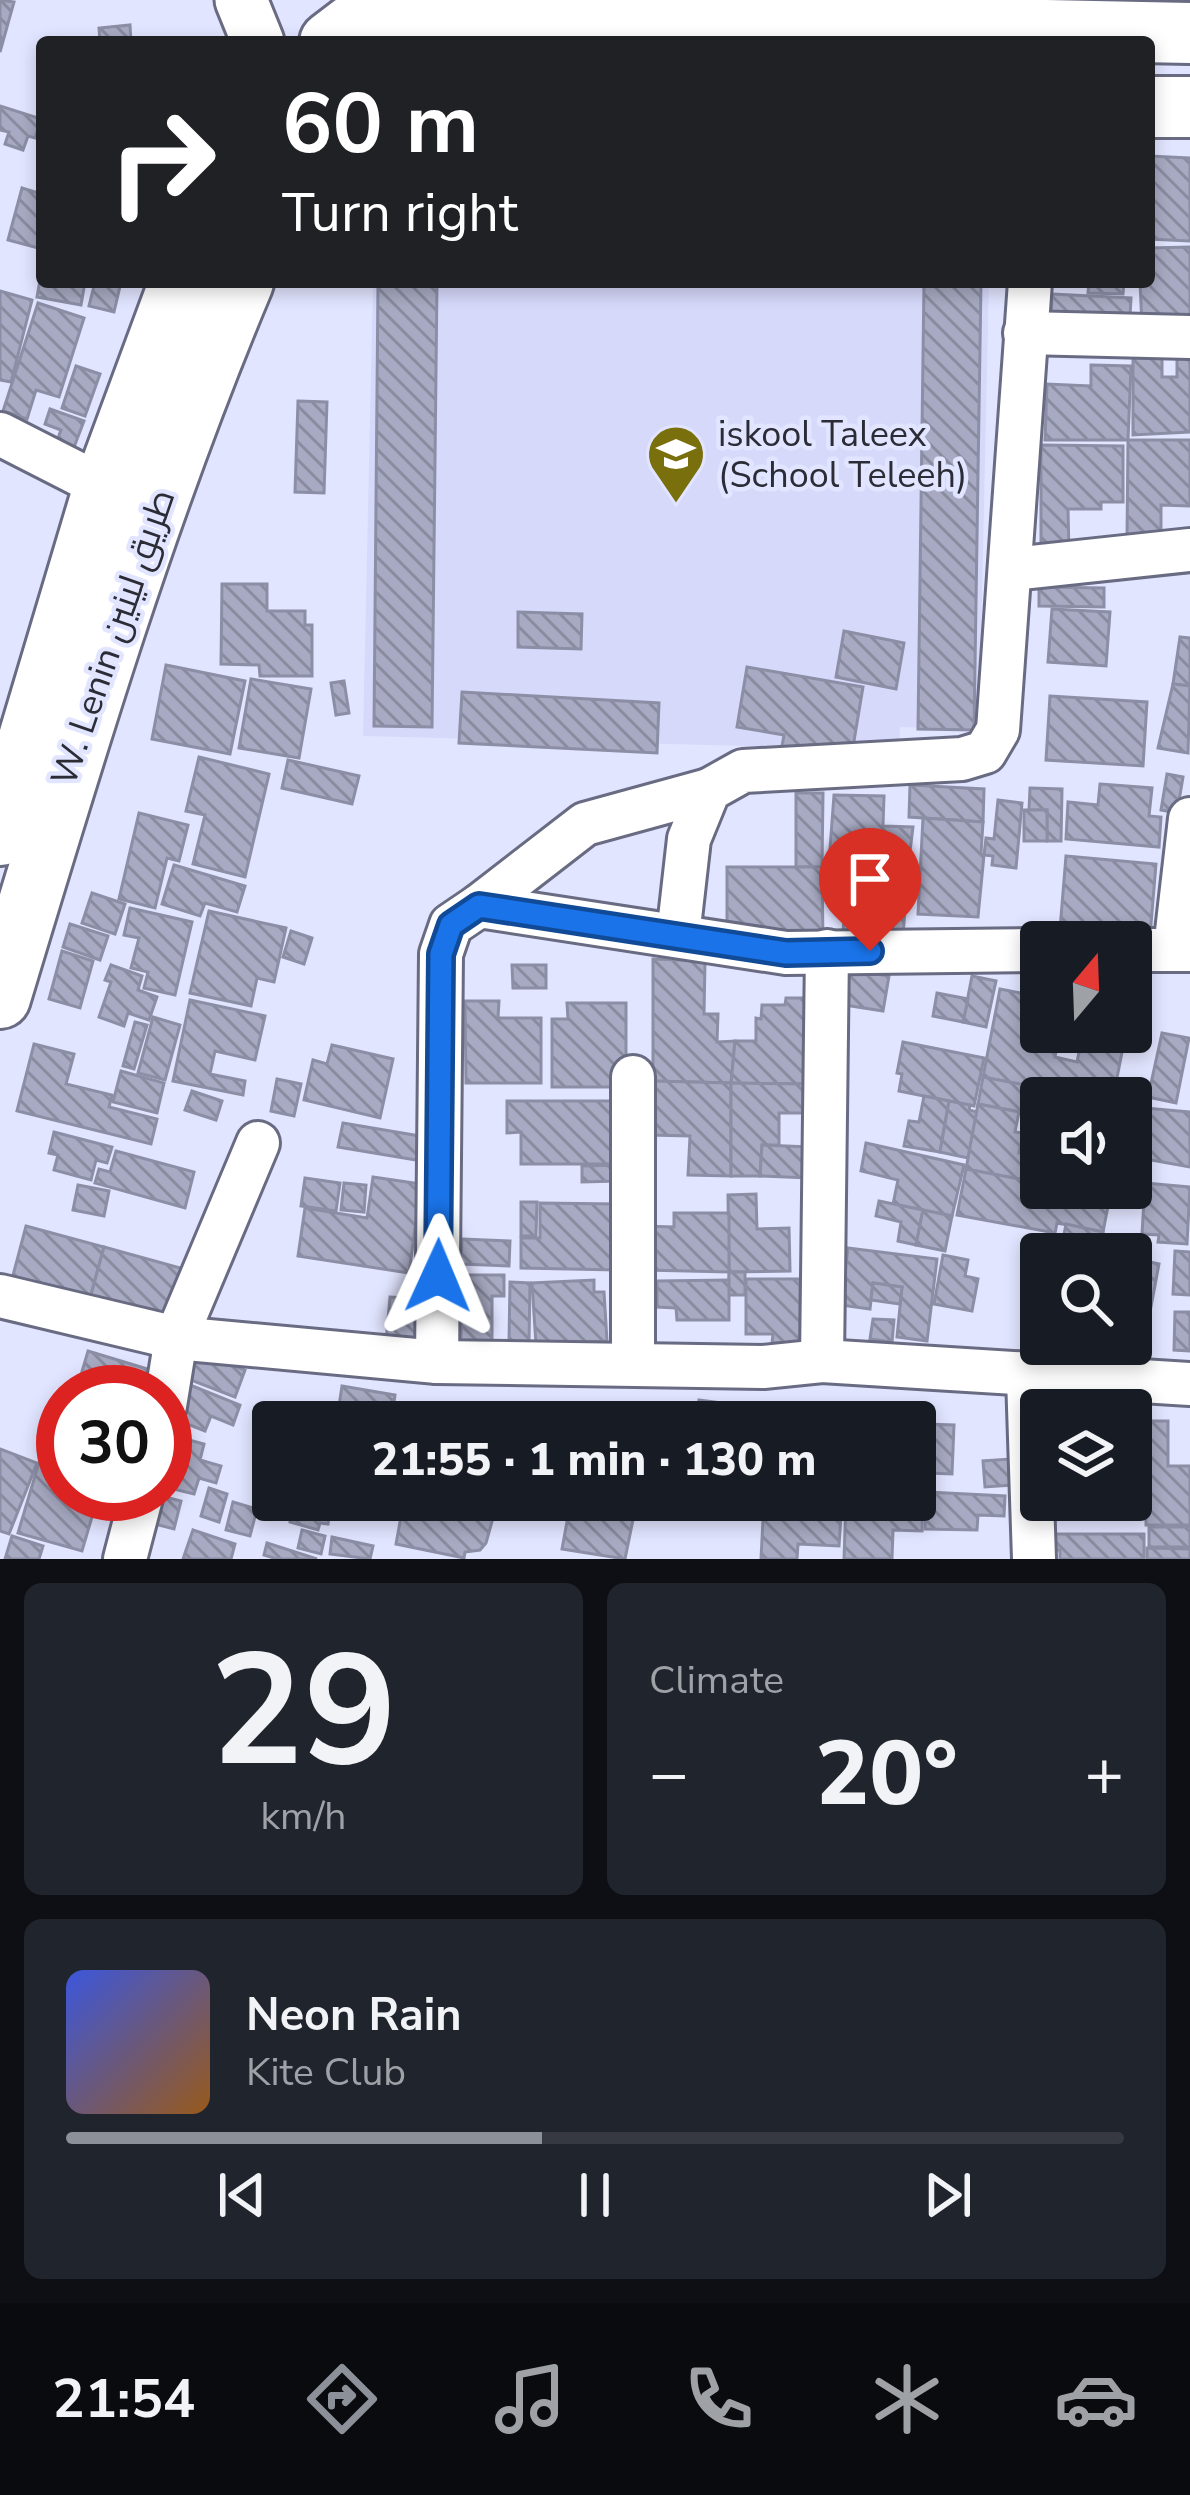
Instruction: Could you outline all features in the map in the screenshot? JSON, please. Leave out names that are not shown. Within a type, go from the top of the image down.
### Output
[{"type":"main road","points":[[338,36],[351,26],[615,21],[1045,36],[1190,33]]},
{"type":"main road","points":[[1155,107],[1190,107]]},
{"type":"main road","name":"W. Lenin طريق لينين","points":[[0,998],[166,396],[179,288]]},
{"type":"main road","name":"W. Lenin طريق لينين","points":[[0,835],[104,487],[239,288]]},
{"type":"street","points":[[241,0],[256,36]]},
{"type":"street","points":[[436,1362],[441,954],[451,925],[585,824],[709,790],[743,772],[962,759],[985,752],[1001,714],[1029,288]]},
{"type":"street","points":[[1025,333],[1190,337]]},
{"type":"street","points":[[0,434],[104,487]]},
{"type":"street","points":[[1012,569],[1190,550]]},
{"type":"street","points":[[678,936],[689,839],[709,790]]},
{"type":"street","points":[[1182,950],[1190,819]]},
{"type":"street","points":[[479,906],[786,953],[1020,950]]},
{"type":"street","points":[[822,1361],[827,951]]},
{"type":"street","points":[[633,1077],[634,1364]]},
{"type":"street","points":[[172,1365],[176,1338],[258,1143]]},
{"type":"street","points":[[0,1296],[176,1338],[436,1362],[764,1367],[822,1361],[1190,1384]]},
{"type":"street","points":[[1028,1377],[1034,1559]]},
{"type":"street","points":[[125,1559],[135,1521]]},
{"type":"shaded area","name":"iskool Taleex (School Teleeh)","points":[[373,288],[989,288],[979,729],[900,727],[899,750],[363,736]]},
{"type":"building","points":[[0,0],[14,2],[0,52]]},
{"type":"building","points":[[130,25],[131,36],[100,36],[99,28]]},
{"type":"building","points":[[0,106],[36,117],[35,138],[28,136],[23,150],[5,144],[9,132],[0,130]]},
{"type":"building","points":[[1155,156],[1190,158],[1190,241],[1155,239]]},
{"type":"building","points":[[22,188],[36,192],[36,247],[8,240]]},
{"type":"building","points":[[1190,247],[1190,324],[1142,326],[1140,288],[1155,288],[1155,248]]},
{"type":"building","points":[[39,288],[84,288],[81,305],[37,297]]},
{"type":"building","points":[[94,288],[120,288],[114,312],[89,306]]},
{"type":"building","points":[[378,288],[437,288],[432,727],[374,726]]},
{"type":"building","points":[[924,288],[981,288],[974,730],[918,729]]},
{"type":"building","points":[[1088,288],[1124,288],[1123,294],[1088,293]]},
{"type":"building","points":[[0,291],[32,300],[11,382],[0,380]]},
{"type":"building","points":[[1052,294],[1131,298],[1129,334],[1051,330]]},
{"type":"building","points":[[38,303],[84,318],[59,397],[36,390],[27,419],[3,411]]},
{"type":"building","points":[[1133,353],[1162,353],[1162,377],[1177,377],[1177,356],[1190,356],[1190,432],[1133,435]]},
{"type":"building","points":[[1091,365],[1131,366],[1128,440],[1045,440],[1047,384],[1091,386]]},
{"type":"building","points":[[76,366],[100,374],[85,416],[62,408]]},
{"type":"building","points":[[298,401],[327,402],[324,493],[295,492]]},
{"type":"building","points":[[50,409],[84,421],[71,455],[54,449],[61,430],[45,424]]},
{"type":"building","points":[[1128,440],[1190,440],[1190,506],[1161,505],[1161,540],[1127,540]]},
{"type":"building","points":[[1041,445],[1123,446],[1123,502],[1101,502],[1101,509],[1068,509],[1069,552],[1041,552]]},
{"type":"building","points":[[222,584],[267,584],[267,611],[305,611],[305,625],[312,625],[312,676],[260,676],[259,665],[221,664]]},
{"type":"building","points":[[1039,587],[1104,588],[1104,607],[1039,606]]},
{"type":"building","points":[[1052,609],[1110,612],[1106,666],[1048,662]]},
{"type":"building","points":[[518,612],[582,614],[581,649],[518,647]]},
{"type":"building","points":[[844,631],[904,643],[896,689],[836,677]]},
{"type":"building","points":[[1180,637],[1190,638],[1190,686],[1173,684]]},
{"type":"building","points":[[166,665],[245,681],[230,754],[152,739]]},
{"type":"building","points":[[747,667],[863,687],[852,753],[810,745],[809,750],[782,746],[784,735],[737,727]]},
{"type":"building","points":[[251,679],[311,689],[299,758],[239,748]]},
{"type":"building","points":[[344,681],[349,713],[336,715],[331,683]]},
{"type":"building","points":[[1173,684],[1190,686],[1188,753],[1158,748]]},
{"type":"building","points":[[462,692],[659,703],[657,753],[459,743]]},
{"type":"building","points":[[1050,696],[1147,702],[1143,766],[1046,760]]},
{"type":"building","points":[[199,757],[269,774],[245,877],[193,864],[205,815],[186,811]]},
{"type":"building","points":[[288,760],[359,776],[352,804],[282,788]]},
{"type":"building","points":[[1167,774],[1183,777],[1177,813],[1161,810]]},
{"type":"building","points":[[1100,784],[1152,788],[1149,816],[1161,817],[1159,847],[1066,839],[1068,802],[1098,805]]},
{"type":"building","points":[[910,785],[984,789],[983,822],[909,817]]},
{"type":"building","points":[[1030,788],[1062,789],[1061,841],[1047,841],[1047,810],[1029,810]]},
{"type":"building","points":[[796,793],[823,793],[822,867],[796,867]]},
{"type":"building","points":[[834,795],[884,796],[883,826],[913,827],[908,868],[829,862]]},
{"type":"building","points":[[998,800],[1022,803],[1016,868],[992,865],[993,856],[984,855],[986,838],[994,839]]},
{"type":"building","points":[[1024,810],[1047,810],[1047,841],[1024,841]]},
{"type":"building","points":[[139,813],[188,825],[179,861],[167,858],[155,908],[119,899]]},
{"type":"building","points":[[923,818],[983,822],[978,917],[918,914]]},
{"type":"building","points":[[1066,856],[1156,864],[1151,921],[1061,921]]},
{"type":"building","points":[[829,862],[908,868],[903,937],[843,933],[846,888],[828,887]]},
{"type":"building","points":[[174,865],[245,886],[237,912],[205,903],[200,916],[162,904]]},
{"type":"building","points":[[727,867],[822,867],[823,940],[727,933]]},
{"type":"building","points":[[92,893],[125,904],[115,934],[82,923]]},
{"type":"building","points":[[130,908],[192,922],[175,995],[144,988],[148,972],[131,968],[139,938],[124,935]]},
{"type":"building","points":[[209,911],[286,928],[274,982],[257,978],[251,1006],[190,993]]},
{"type":"building","points":[[70,924],[108,936],[100,960],[63,947]]},
{"type":"building","points":[[291,931],[312,938],[304,964],[283,957]]},
{"type":"building","points":[[62,951],[93,961],[80,1008],[49,999]]},
{"type":"building","points":[[653,959],[705,961],[704,1014],[718,1014],[717,1042],[735,1041],[731,1083],[653,1081]]},
{"type":"building","points":[[111,965],[142,976],[138,990],[157,997],[149,1020],[128,1013],[124,1026],[99,1017],[111,982],[105,980]]},
{"type":"building","points":[[512,965],[546,965],[546,988],[513,988]]},
{"type":"building","points":[[844,969],[889,976],[883,1011],[838,1004]]},
{"type":"building","points":[[972,976],[996,981],[986,1027],[963,1022]]},
{"type":"building","points":[[1000,989],[1020,993],[1020,1053],[1056,1053],[1055,1057],[1077,1062],[1079,1053],[1122,1053],[1117,1077],[1020,1077],[1020,1084],[983,1077]]},
{"type":"building","points":[[937,993],[968,999],[963,1022],[933,1016]]},
{"type":"building","points":[[786,998],[814,998],[813,1084],[731,1083],[735,1041],[756,1041],[756,1018],[761,1019],[762,1005],[785,1005]]},
{"type":"building","points":[[190,1000],[265,1016],[255,1060],[215,1051],[210,1074],[245,1081],[243,1095],[173,1081]]},
{"type":"building","points":[[465,1001],[499,1001],[498,1018],[541,1018],[541,1083],[466,1083]]},
{"type":"building","points":[[567,1003],[626,1003],[626,1087],[552,1087],[552,1019],[568,1019]]},
{"type":"building","points":[[153,1017],[180,1025],[165,1080],[138,1073]]},
{"type":"building","points":[[135,1022],[147,1025],[134,1069],[123,1066]]},
{"type":"building","points":[[1162,1033],[1189,1038],[1176,1103],[1152,1098]]},
{"type":"building","points":[[903,1042],[984,1058],[974,1106],[899,1091]]},
{"type":"building","points":[[34,1044],[74,1054],[66,1084],[112,1095],[109,1107],[157,1119],[151,1144],[17,1111]]},
{"type":"building","points":[[332,1045],[393,1059],[380,1118],[304,1100],[313,1060],[327,1064]]},
{"type":"building","points":[[121,1071],[164,1083],[157,1113],[113,1102]]},
{"type":"building","points":[[983,1077],[1020,1084],[1020,1112],[978,1104]]},
{"type":"building","points":[[277,1079],[301,1084],[294,1116],[271,1111]]},
{"type":"building","points":[[653,1081],[731,1083],[731,1176],[688,1175],[690,1136],[651,1135]]},
{"type":"building","points":[[731,1083],[813,1084],[813,1113],[779,1113],[779,1145],[762,1145],[760,1176],[731,1176]]},
{"type":"building","points":[[192,1091],[222,1101],[216,1120],[185,1110]]},
{"type":"building","points":[[924,1096],[949,1101],[940,1152],[904,1146],[909,1121],[919,1122]]},
{"type":"building","points":[[507,1101],[618,1101],[618,1164],[521,1164],[521,1132],[507,1133]]},
{"type":"building","points":[[949,1101],[970,1105],[969,1110],[977,1112],[968,1158],[940,1152]]},
{"type":"building","points":[[978,1104],[1019,1112],[1015,1132],[1020,1133],[1020,1179],[966,1169]]},
{"type":"building","points":[[1152,1109],[1190,1112],[1190,1167],[1152,1160]]},
{"type":"building","points":[[343,1123],[420,1136],[416,1160],[338,1147]]},
{"type":"building","points":[[54,1132],[112,1147],[107,1163],[96,1160],[91,1180],[54,1170],[58,1155],[49,1153]]},
{"type":"building","points":[[866,1143],[964,1165],[952,1216],[893,1204],[898,1180],[861,1171]]},
{"type":"building","points":[[762,1145],[809,1147],[808,1178],[760,1176]]},
{"type":"building","points":[[116,1151],[194,1172],[185,1208],[95,1183],[99,1169],[110,1172]]},
{"type":"building","points":[[619,1165],[619,1181],[582,1182],[582,1166]]},
{"type":"building","points":[[966,1169],[1020,1179],[1020,1209],[1107,1209],[1103,1232],[1057,1223],[1055,1233],[957,1215]]},
{"type":"building","points":[[373,1177],[421,1184],[409,1273],[298,1256],[305,1208],[367,1218]]},
{"type":"building","points":[[305,1178],[340,1183],[336,1211],[301,1206]]},
{"type":"building","points":[[344,1183],[366,1185],[364,1212],[341,1210]]},
{"type":"building","points":[[1152,1184],[1190,1187],[1187,1244],[1158,1242],[1159,1235],[1142,1233],[1143,1209],[1152,1209]]},
{"type":"building","points":[[78,1185],[109,1191],[104,1216],[73,1210]]},
{"type":"building","points":[[756,1194],[757,1229],[789,1228],[790,1271],[729,1272],[728,1195]]},
{"type":"building","points":[[879,1201],[923,1210],[916,1245],[898,1241],[901,1222],[876,1216]]},
{"type":"building","points":[[521,1202],[537,1202],[536,1236],[521,1236]]},
{"type":"building","points":[[540,1203],[617,1204],[616,1270],[521,1268],[521,1238],[540,1238]]},
{"type":"building","points":[[923,1210],[952,1216],[945,1251],[916,1245]]},
{"type":"building","points":[[674,1213],[729,1213],[729,1272],[644,1270],[645,1226],[674,1227]]},
{"type":"building","points":[[1066,1224],[1103,1232],[1103,1233],[1064,1233]]},
{"type":"building","points":[[26,1226],[104,1247],[89,1302],[11,1283]]},
{"type":"building","points":[[462,1239],[510,1241],[509,1266],[461,1264]]},
{"type":"building","points":[[104,1247],[184,1269],[169,1324],[89,1302]]},
{"type":"building","points":[[848,1248],[937,1259],[927,1341],[897,1337],[902,1287],[873,1283],[870,1309],[841,1305]]},
{"type":"building","points":[[1175,1251],[1190,1252],[1190,1295],[1173,1294]]},
{"type":"building","points":[[943,1255],[968,1260],[965,1276],[978,1279],[972,1311],[934,1304]]},
{"type":"building","points":[[1152,1262],[1159,1264],[1152,1301]]},
{"type":"building","points":[[729,1272],[745,1272],[745,1295],[728,1295]]},
{"type":"building","points":[[462,1275],[504,1275],[504,1296],[492,1296],[492,1351],[461,1351]]},
{"type":"building","points":[[746,1279],[800,1279],[800,1343],[772,1343],[773,1334],[746,1334]]},
{"type":"building","points":[[594,1280],[594,1292],[604,1292],[607,1341],[536,1345],[532,1283]]},
{"type":"building","points":[[729,1280],[729,1320],[677,1320],[676,1308],[657,1307],[657,1281]]},
{"type":"building","points":[[510,1282],[530,1283],[529,1343],[509,1342]]},
{"type":"building","points":[[873,1283],[902,1287],[900,1304],[871,1300]]},
{"type":"building","points":[[390,1297],[418,1299],[415,1344],[386,1342]]},
{"type":"building","points":[[1175,1312],[1190,1312],[1190,1351],[1174,1350]]},
{"type":"building","points":[[873,1319],[894,1320],[892,1342],[870,1339]]},
{"type":"building","points":[[193,1350],[245,1370],[235,1397],[192,1380],[192,1365],[187,1365]]},
{"type":"building","points":[[88,1351],[134,1365],[84,1365]]},
{"type":"building","points":[[192,1386],[240,1405],[233,1425],[211,1416],[205,1431],[192,1426]]},
{"type":"building","points":[[342,1386],[395,1395],[394,1401],[340,1401]]},
{"type":"building","points":[[1152,1421],[1168,1421],[1168,1466],[1190,1466],[1190,1525],[1146,1525],[1152,1521]]},
{"type":"building","points":[[936,1424],[954,1425],[952,1474],[936,1473]]},
{"type":"building","points":[[192,1441],[204,1444],[200,1460],[221,1466],[216,1483],[199,1478],[194,1494]]},
{"type":"building","points":[[0,1449],[36,1466],[9,1534],[0,1531]]},
{"type":"building","points":[[1010,1459],[1012,1485],[985,1487],[983,1461]]},
{"type":"building","points":[[36,1472],[36,1521],[91,1521],[82,1551],[18,1533]]},
{"type":"building","points":[[209,1488],[227,1494],[219,1522],[201,1516]]},
{"type":"building","points":[[936,1492],[1005,1496],[1004,1516],[978,1515],[977,1530],[925,1529],[925,1521],[936,1521]]},
{"type":"building","points":[[233,1502],[252,1508],[250,1536],[226,1530]]},
{"type":"building","points":[[147,1521],[176,1521],[174,1529]]},
{"type":"building","points":[[328,1521],[320,1523],[318,1530],[290,1522]]},
{"type":"building","points":[[400,1521],[492,1521],[486,1543],[480,1550],[465,1552],[464,1558],[396,1544]]},
{"type":"building","points":[[567,1521],[633,1521],[625,1559],[562,1549]]},
{"type":"building","points":[[763,1521],[841,1521],[839,1546],[798,1544],[797,1559],[761,1559]]},
{"type":"building","points":[[845,1521],[922,1521],[922,1531],[893,1530],[892,1559],[844,1559]]},
{"type":"building","points":[[1149,1527],[1190,1527],[1190,1547],[1149,1547]]},
{"type":"building","points":[[193,1530],[235,1544],[231,1559],[183,1559]]},
{"type":"building","points":[[302,1530],[325,1536],[321,1554],[298,1548]]},
{"type":"building","points":[[1055,1534],[1144,1534],[1144,1559],[1060,1559],[1060,1550],[1054,1550]]},
{"type":"building","points":[[12,1536],[43,1546],[39,1559],[5,1559]]},
{"type":"building","points":[[332,1537],[373,1546],[370,1559],[330,1554]]},
{"type":"building","points":[[267,1543],[317,1559],[264,1555]]},
{"type":"building","points":[[1147,1548],[1190,1549],[1190,1559],[1147,1559]]},
{"type":"place","name":"iskool Taleex (School Teleeh)","points":[[676,505]]},
{"type":"route","points":[[438,1276],[441,954],[451,925],[479,906],[786,953],[870,951]]}]
